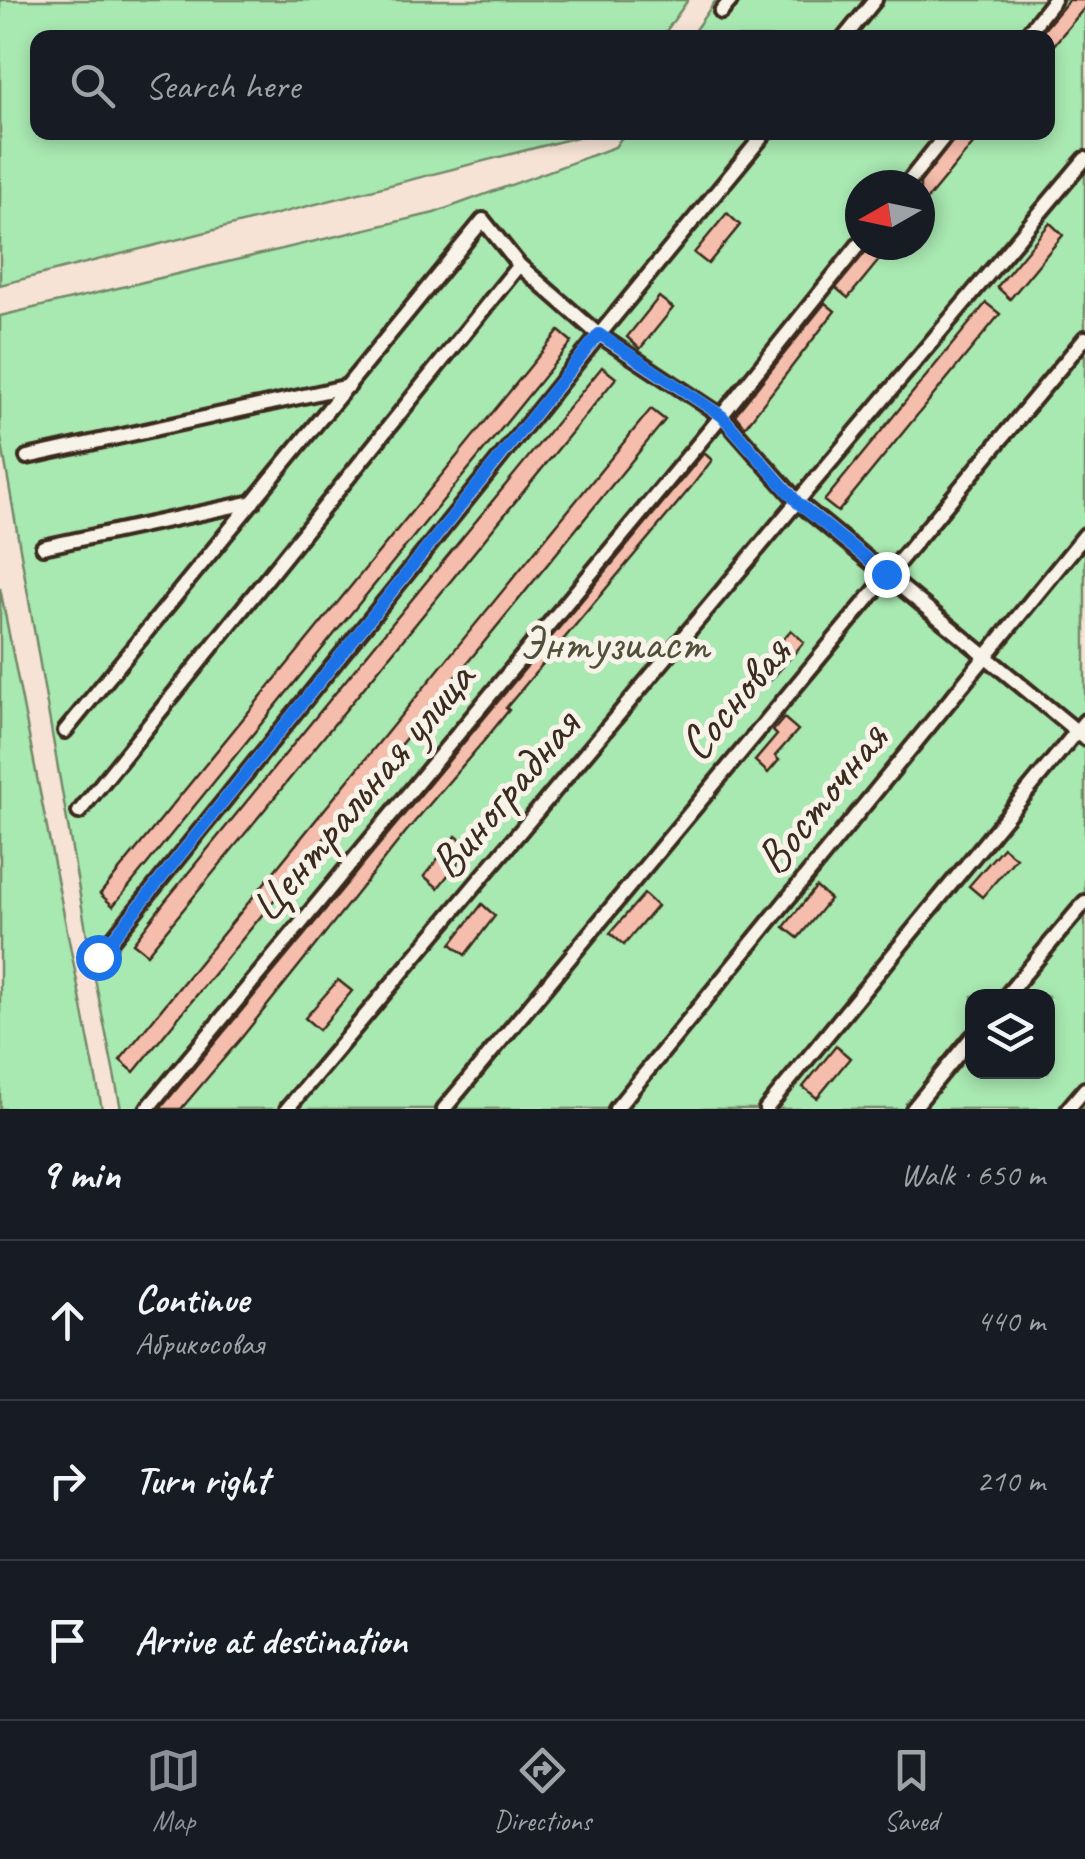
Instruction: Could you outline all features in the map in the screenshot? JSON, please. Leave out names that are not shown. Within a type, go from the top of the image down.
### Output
[{"type":"street","points":[[721,12],[731,0]]},
{"type":"street","points":[[851,30],[875,0]]},
{"type":"street","points":[[1030,30],[1054,0]]},
{"type":"street","points":[[98,957],[759,140]]},
{"type":"street","points":[[918,170],[942,140]]},
{"type":"street","name":"Виноградная","points":[[287,1109],[1085,159]]},
{"type":"street","points":[[65,731],[484,220],[519,266],[599,334],[722,416],[798,503],[1082,730],[766,1109]]},
{"type":"street","name":"Центральная улица","points":[[147,1109],[722,416],[846,260]]},
{"type":"street","points":[[79,812],[519,266]]},
{"type":"street","name":"Сосновая","points":[[444,1109],[1085,338]]},
{"type":"street","points":[[27,458],[348,386]]},
{"type":"street","points":[[43,548],[253,502]]},
{"type":"street","name":"Восточная","points":[[616,1109],[1085,535]]},
{"type":"street","points":[[1012,989],[1085,902]]},
{"type":"street","points":[[913,1109],[965,1046]]},
{"type":"street","points":[[1068,1109],[1085,1089]]},
{"type":"green space","points":[[0,0],[688,0],[667,30],[30,30],[30,140],[566,140],[0,285]]},
{"type":"green space","name":"Энтузиаст","points":[[716,0],[1085,0],[1085,1109],[121,1109],[91,959],[0,433],[0,316],[434,213],[615,147],[620,140],[1055,140],[1055,30],[695,30]]},
{"type":"green space","points":[[0,588],[102,1109],[0,1109]]},
{"type":"building","points":[[1069,0],[1085,0],[1085,7],[1055,43],[1055,30],[1044,30]]},
{"type":"building","points":[[954,140],[976,140],[935,190],[935,170],[930,170]]},
{"type":"building","points":[[727,213],[740,225],[708,264],[694,253]]},
{"type":"building","points":[[1050,223],[1063,235],[1010,299],[997,287]]},
{"type":"building","points":[[859,260],[879,260],[848,298],[836,288]]},
{"type":"building","points":[[659,297],[673,308],[640,349],[627,337]]},
{"type":"building","points":[[825,303],[835,311],[745,427],[735,415]]},
{"type":"building","points":[[986,303],[1000,314],[838,512],[824,501]]},
{"type":"building","points":[[559,331],[572,342],[113,906],[100,894]]},
{"type":"building","points":[[602,367],[616,378],[147,954],[133,943],[166,900]]},
{"type":"building","points":[[651,409],[665,420],[134,1072],[120,1060]]},
{"type":"building","points":[[704,453],[712,460],[692,486],[506,708],[509,710],[243,1036],[181,1109],[160,1109]]},
{"type":"building","points":[[791,630],[804,642],[771,680],[757,669]]},
{"type":"building","points":[[784,718],[798,730],[775,756],[779,760],[768,773],[755,761],[777,735],[773,731]]},
{"type":"building","points":[[456,836],[470,847],[438,888],[424,876]]},
{"type":"building","points":[[1003,847],[1016,858],[982,897],[969,886]]},
{"type":"building","points":[[816,887],[830,899],[798,938],[784,927]]},
{"type":"building","points":[[644,894],[657,906],[624,945],[610,933]]},
{"type":"building","points":[[482,904],[495,916],[465,955],[451,944]]},
{"type":"building","points":[[338,980],[352,991],[319,1030],[305,1018]]},
{"type":"building","points":[[836,1046],[850,1058],[817,1098],[803,1087]]},
{"type":"route","points":[[98,957],[599,334],[722,416],[798,503],[886,574]]}]
